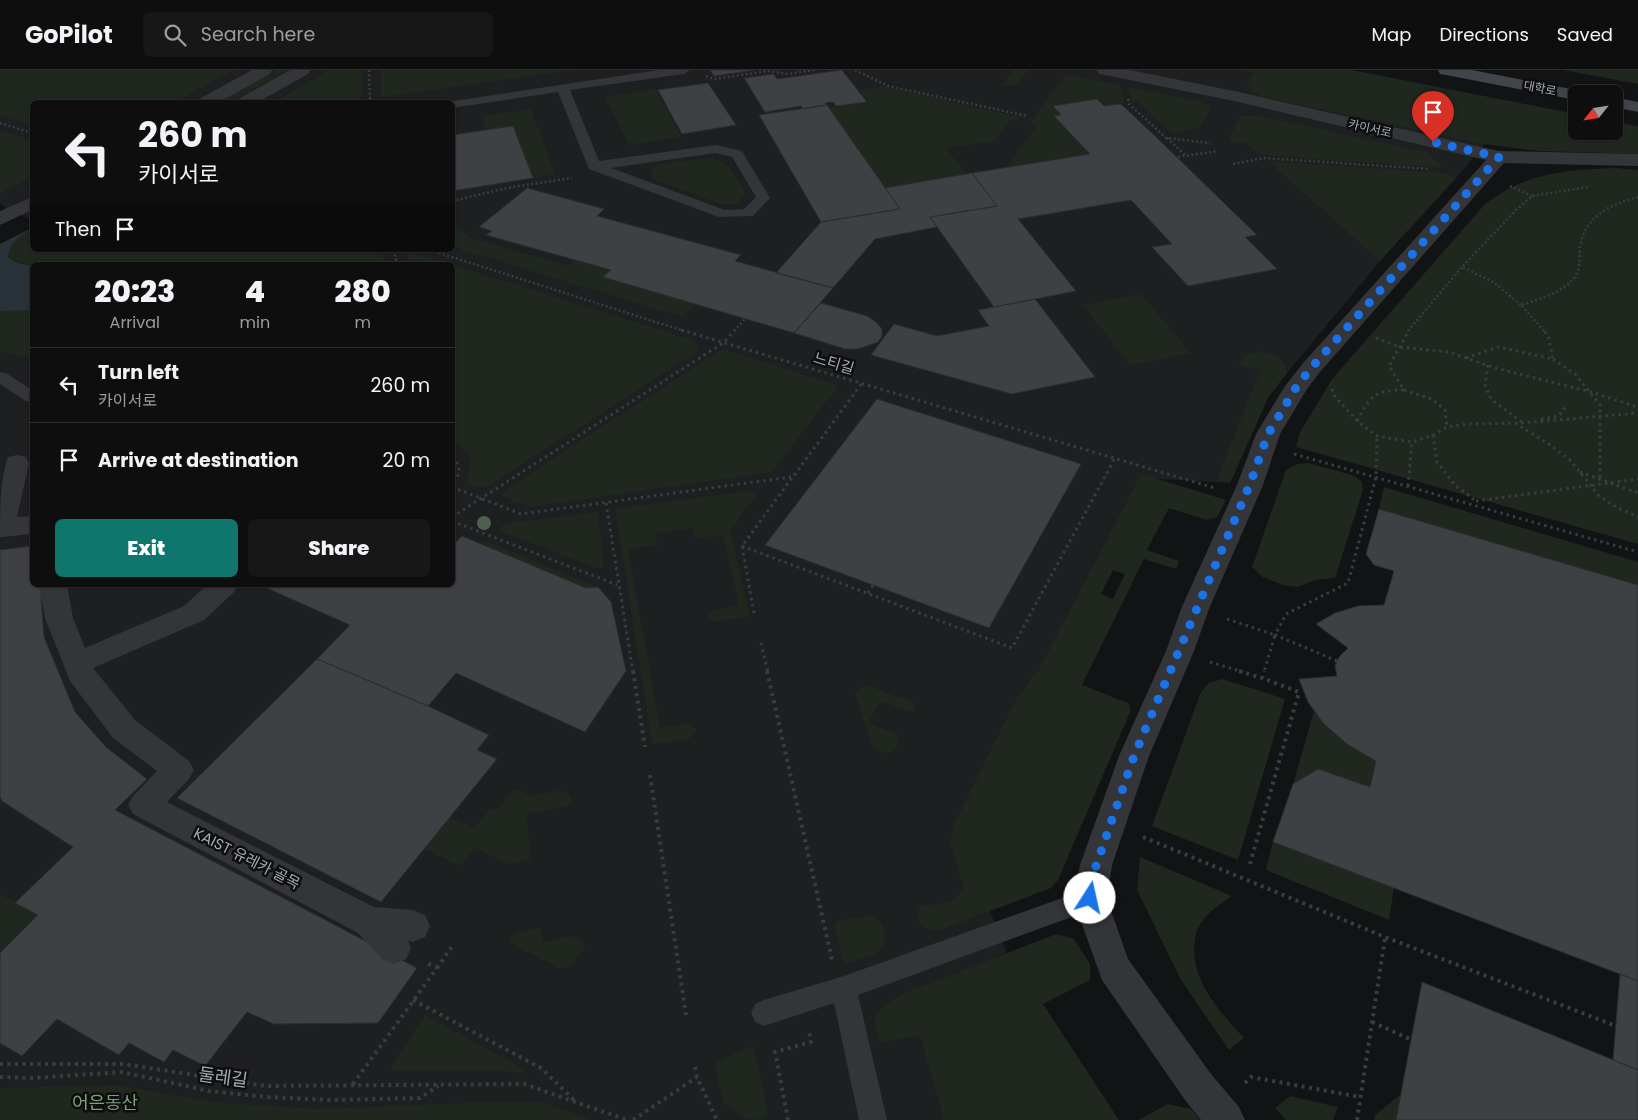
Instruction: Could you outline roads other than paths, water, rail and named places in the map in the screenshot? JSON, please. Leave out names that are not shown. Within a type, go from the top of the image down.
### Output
[{"type":"main road","name":"대학로","points":[[1446,70],[1568,93]]},
{"type":"main road","points":[[1623,104],[1638,107]]},
{"type":"street","points":[[211,100],[264,70]]},
{"type":"street","points":[[249,100],[302,70]]},
{"type":"street","name":"카이서로","points":[[1105,70],[1234,96],[1499,157],[1638,160]]},
{"type":"street","points":[[1226,1120],[1198,1087],[1114,968],[1090,898],[1096,866],[1134,756],[1180,651],[1195,609],[1247,491],[1268,434],[1297,386],[1480,176],[1499,157]]},
{"type":"street","points":[[17,463],[2,528],[30,525]]},
{"type":"street","points":[[53,587],[59,618],[77,663],[194,613],[222,587]]},
{"type":"street","name":"KAIST 유레카 골목","points":[[77,663],[80,673],[124,729],[178,770],[144,805],[370,922],[404,937]]},
{"type":"lane","points":[[455,104],[684,70]]},
{"type":"lane","points":[[563,88],[594,166],[724,214],[748,212],[763,198],[738,154],[716,149],[594,166]]},
{"type":"lane","points":[[0,377],[30,396]]},
{"type":"lane","points":[[764,1014],[844,988],[1090,898]]},
{"type":"lane","points":[[844,988],[874,1120]]},
{"type":"park label","name":"어은동산","points":[[105,1102]]}]
